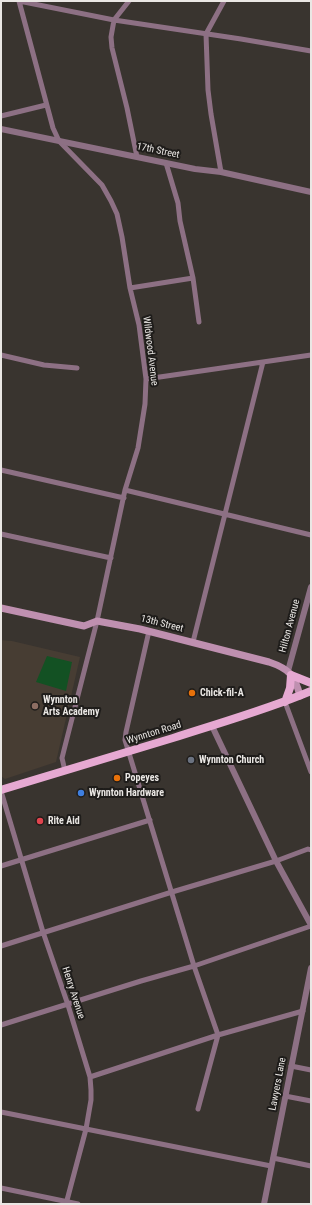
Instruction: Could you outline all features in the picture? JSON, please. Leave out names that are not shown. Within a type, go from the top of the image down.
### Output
[{"type":"main road","name":"13th Street","points":[[1,608],[84,626],[97,621],[150,631],[277,664],[290,673]]},
{"type":"main road","points":[[290,673],[311,683]]},
{"type":"main road","points":[[290,673],[295,679],[300,696]]},
{"type":"main road","points":[[284,702],[290,688],[290,673]]},
{"type":"main road","name":"Wynnton Road","points":[[1,790],[212,726],[284,702],[311,691]]},
{"type":"street","points":[[19,1],[114,20],[311,51]]},
{"type":"street","name":"Wildwood Avenue","points":[[19,1],[53,128],[59,141],[102,185],[112,201],[117,214],[130,288],[139,325],[146,379],[145,404],[138,448],[125,490],[97,621],[62,758],[65,771]]},
{"type":"street","points":[[129,1],[114,20],[111,37],[112,48],[127,108],[137,157]]},
{"type":"street","points":[[221,172],[208,90],[206,34],[224,1]]},
{"type":"street","points":[[1,116],[46,105]]},
{"type":"street","name":"17th Street","points":[[1,128],[195,169],[221,172],[311,192]]},
{"type":"street","points":[[166,163],[178,203],[180,220],[193,278],[199,322]]},
{"type":"street","points":[[130,288],[193,278]]},
{"type":"street","points":[[1,355],[44,364],[77,368]]},
{"type":"street","points":[[146,379],[311,355]]},
{"type":"street","points":[[193,642],[263,362]]},
{"type":"street","points":[[1,470],[124,498]]},
{"type":"street","points":[[125,490],[311,535]]},
{"type":"street","points":[[1,534],[111,558]]},
{"type":"street","name":"Hilton Avenue","points":[[290,673],[311,587]]},
{"type":"street","points":[[150,631],[125,740],[194,966],[218,1035],[198,1109]]},
{"type":"street","points":[[284,702],[311,772]]},
{"type":"street","points":[[1,1025],[194,966],[311,925],[276,861],[212,726]]},
{"type":"street","name":"Henry Avenue","points":[[1,790],[43,932],[68,1005],[90,1077],[92,1090],[86,1129],[67,1203]]},
{"type":"street","points":[[1,866],[150,820]]},
{"type":"street","points":[[1,946],[276,861],[309,850],[311,844]]},
{"type":"street","name":"Lawyers Lane","points":[[264,1204],[311,968]]},
{"type":"street","points":[[90,1077],[218,1035],[302,1011]]},
{"type":"street","points":[[291,1066],[311,1070]]},
{"type":"street","points":[[286,1096],[311,1101]]},
{"type":"street","points":[[1,1112],[272,1166]]},
{"type":"street","points":[[273,1158],[311,1166]]},
{"type":"street","points":[[1,1188],[67,1203],[78,1204]]},
{"type":"shaded area","name":"Wynnton Arts Academy","points":[[1,640],[12,641],[80,657],[56,762],[5,779],[1,776]]},
{"type":"green space","points":[[47,656],[72,662],[66,691],[36,682]]},
{"type":"place","name":"Chick-fil-A","points":[[192,693]]},
{"type":"place","name":"Wynnton Arts Academy","points":[[35,706]]},
{"type":"place","name":"Wynnton Church","points":[[191,760]]},
{"type":"place","name":"Popeyes","points":[[117,778]]},
{"type":"place","name":"Wynnton Hardware","points":[[81,793]]},
{"type":"place","name":"Rite Aid","points":[[40,821]]}]
